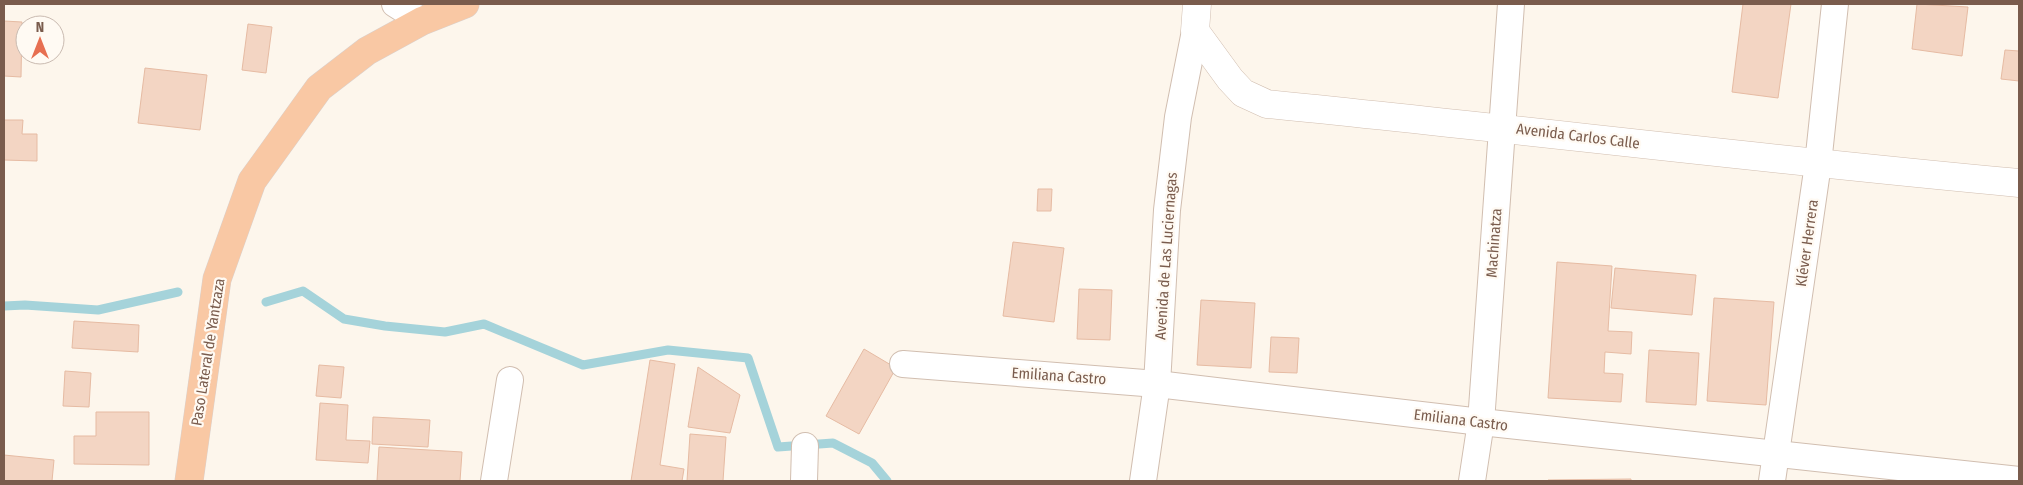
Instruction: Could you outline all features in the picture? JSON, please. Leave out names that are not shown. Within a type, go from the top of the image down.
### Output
[{"type":"highway","name":"Paso Lateral de Yantzaza","points":[[189,481],[217,279],[252,181],[319,88],[367,51],[422,21],[465,4]]},
{"type":"street","points":[[395,4],[422,21]]},
{"type":"street","points":[[1195,31],[1197,4]]},
{"type":"street","name":"Machinatza","points":[[1472,481],[1481,422],[1511,4]]},
{"type":"street","name":"Kléver Herrera","points":[[1772,481],[1818,164],[1835,4]]},
{"type":"street","name":"Avenida Carlos Calle","points":[[1195,31],[1230,79],[1243,93],[1267,104],[1502,127],[1818,164],[2019,183]]},
{"type":"street","name":"Avenida de Las Luciernagas","points":[[1143,481],[1157,384],[1167,210],[1178,118],[1195,31]]},
{"type":"street","name":"Emiliana Castro","points":[[903,364],[1157,384],[1776,455],[2019,480]]},
{"type":"street","points":[[494,481],[510,380]]},
{"type":"street","points":[[804,481],[805,446]]},
{"type":"building","points":[[1743,4],[1791,4],[1778,98],[1732,92]]},
{"type":"building","points":[[1917,4],[1968,7],[1962,56],[1912,49]]},
{"type":"building","points":[[4,21],[15,22],[15,65],[21,65],[21,77],[4,76]]},
{"type":"building","points":[[248,24],[272,27],[266,73],[242,70]]},
{"type":"building","points":[[2005,50],[2019,51],[2019,81],[2001,79]]},
{"type":"building","points":[[145,68],[207,75],[200,130],[138,123]]},
{"type":"building","points":[[4,120],[23,120],[22,134],[37,134],[37,161],[4,160]]},
{"type":"building","points":[[1038,189],[1052,189],[1051,211],[1037,211]]},
{"type":"building","points":[[1013,242],[1064,248],[1054,322],[1003,316]]},
{"type":"building","points":[[1557,262],[1612,266],[1608,331],[1632,332],[1631,354],[1605,352],[1604,373],[1623,374],[1621,402],[1548,398]]},
{"type":"building","points":[[1615,268],[1696,275],[1692,315],[1611,308]]},
{"type":"building","points":[[1079,289],[1112,290],[1110,340],[1077,339]]},
{"type":"building","points":[[1714,298],[1774,302],[1766,405],[1707,401]]},
{"type":"building","points":[[1201,300],[1255,303],[1251,368],[1197,365]]},
{"type":"building","points":[[74,321],[139,325],[138,352],[72,348]]},
{"type":"building","points":[[1271,337],[1299,338],[1297,373],[1269,372]]},
{"type":"building","points":[[864,349],[896,368],[859,434],[826,416]]},
{"type":"building","points":[[1649,350],[1699,353],[1696,405],[1646,402]]},
{"type":"building","points":[[650,360],[675,364],[660,465],[684,469],[682,481],[631,481]]},
{"type":"building","points":[[319,365],[344,367],[341,398],[316,396]]},
{"type":"building","points":[[698,367],[740,395],[730,433],[688,427]]},
{"type":"building","points":[[65,371],[91,373],[89,407],[63,406]]},
{"type":"building","points":[[320,403],[348,405],[346,440],[370,441],[368,463],[316,460]]},
{"type":"building","points":[[96,412],[149,412],[149,465],[74,464],[74,436],[96,436]]},
{"type":"building","points":[[373,417],[430,420],[428,447],[372,444]]},
{"type":"building","points":[[690,434],[726,437],[723,481],[687,481]]},
{"type":"building","points":[[379,447],[462,452],[460,481],[377,481]]},
{"type":"building","points":[[4,455],[54,460],[52,481],[4,481]]},
{"type":"building","points":[[1631,479],[1631,481],[1548,481],[1548,480]]},
{"type":"waterway","points":[[266,302],[303,291],[344,319],[385,326],[445,332],[484,324],[583,365],[668,350],[748,358],[778,447],[833,443],[872,463],[887,481]]},
{"type":"waterway","points":[[4,306],[25,305],[98,310],[178,292]]}]
